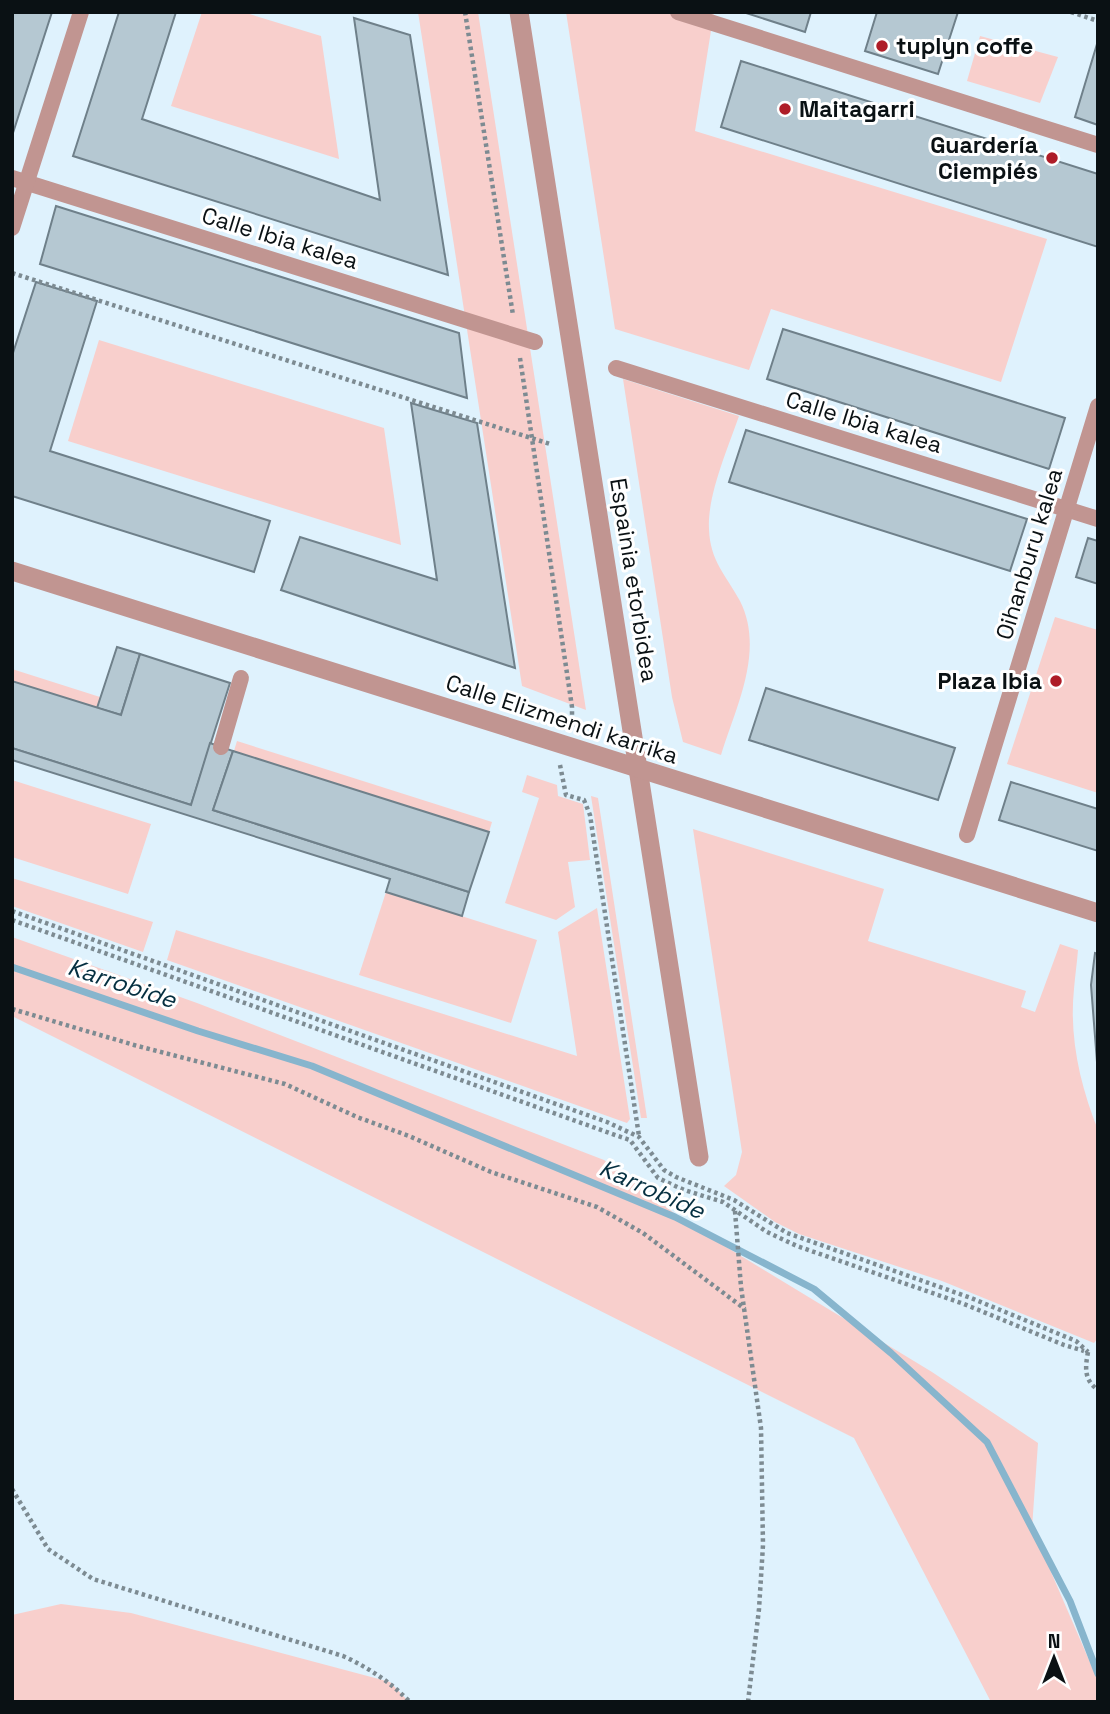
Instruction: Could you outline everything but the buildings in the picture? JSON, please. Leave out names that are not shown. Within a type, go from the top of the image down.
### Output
[{"type":"street","points":[[12,228],[20,180],[81,12]]},
{"type":"street","name":"Espainia etorbidea","points":[[519,12],[699,1157]]},
{"type":"street","points":[[678,12],[1098,145]]},
{"type":"street","name":"Calle Ibia kalea","points":[[20,180],[535,342]]},
{"type":"street","name":"Calle Ibia kalea","points":[[616,368],[1098,519]]},
{"type":"street","name":"Oihanburu kalea","points":[[967,835],[1098,406]]},
{"type":"street","name":"Calle Elizmendi karrika","points":[[12,572],[1098,913]]},
{"type":"street","points":[[221,747],[241,678]]},
{"type":"path","points":[[465,12],[533,439],[572,706],[573,724],[559,767],[566,795],[584,800],[590,815],[639,1137],[663,1170],[734,1200],[787,1233],[971,1298],[1076,1341],[1088,1352]]},
{"type":"path","points":[[1071,12],[1098,20]]},
{"type":"path","points":[[12,273],[550,444]]},
{"type":"path","points":[[12,911],[607,1122],[639,1137]]},
{"type":"path","points":[[12,920],[629,1140],[659,1178],[684,1190],[723,1202],[767,1232],[797,1246],[964,1304],[1064,1345],[1088,1352]]},
{"type":"path","points":[[12,1009],[124,1042],[285,1084],[491,1172],[597,1207],[643,1233],[745,1309]]},
{"type":"path","points":[[735,1210],[741,1287],[761,1428],[763,1545],[759,1609],[748,1702]]},
{"type":"path","points":[[1088,1352],[1088,1381],[1098,1390]]},
{"type":"path","points":[[12,1489],[48,1549],[93,1579],[343,1656],[381,1676],[410,1702]]},
{"type":"shaded area","points":[[202,12],[243,12],[321,36],[339,159],[171,106]]},
{"type":"shaded area","points":[[418,12],[478,12],[586,710],[522,686]]},
{"type":"shaded area","points":[[566,12],[714,12],[695,131],[1047,239],[1001,382],[771,309],[749,370],[615,329]]},
{"type":"shaded area","points":[[980,36],[1058,57],[1040,103],[967,81]]},
{"type":"shaded area","points":[[99,340],[384,428],[401,545],[68,441]]},
{"type":"shaded area","points":[[623,379],[739,416],[719,472],[709,516],[712,550],[740,601],[750,639],[746,678],[721,755],[683,742],[672,697]]},
{"type":"shaded area","name":"Plaza Ibia","points":[[1055,617],[1098,630],[1098,793],[1007,764]]},
{"type":"shaded area","points":[[12,669],[100,697],[97,708],[12,681]]},
{"type":"shaded area","points":[[237,741],[492,822],[489,832],[234,751]]},
{"type":"shaded area","points":[[527,775],[557,785],[558,796],[583,804],[590,860],[568,862],[575,907],[556,920],[505,903],[539,798],[522,792]]},
{"type":"shaded area","points":[[12,780],[151,824],[128,894],[12,857]]},
{"type":"shaded area","points":[[591,796],[598,798],[647,1118],[641,1118]]},
{"type":"shaded area","points":[[693,829],[884,889],[868,941],[1026,991],[1021,1007],[1035,1012],[1060,944],[1078,950],[1073,1007],[1077,1061],[1098,1130],[1098,1338],[1094,1343],[942,1281],[799,1234],[775,1222],[724,1186],[736,1175],[742,1152]]},
{"type":"shaded area","points":[[12,878],[153,922],[143,952],[12,906]]},
{"type":"shaded area","points":[[386,892],[537,940],[511,1023],[359,975]]},
{"type":"shaded area","points":[[597,908],[630,1119],[627,1123],[167,960],[176,930],[577,1056],[558,932]]},
{"type":"shaded area","points":[[12,937],[197,1003],[604,1160],[690,1225],[932,1372],[1038,1443],[1032,1528],[1098,1681],[1098,1702],[991,1702],[854,1438],[12,1016]]},
{"type":"shaded area","points":[[61,1604],[131,1613],[390,1682],[409,1702],[12,1702],[12,1615]]},
{"type":"waterway","name":"Karrobide","points":[[12,967],[198,1031],[312,1066],[675,1217],[814,1289],[891,1353],[987,1442],[1070,1601],[1098,1674]]},
{"type":"place","name":"tuplyn coffe","points":[[882,46]]},
{"type":"place","name":"Maitagarri","points":[[785,109]]},
{"type":"place","name":"Guardería Ciempiés","points":[[1052,158]]},
{"type":"place","name":"Plaza Ibia","points":[[1056,681]]}]
